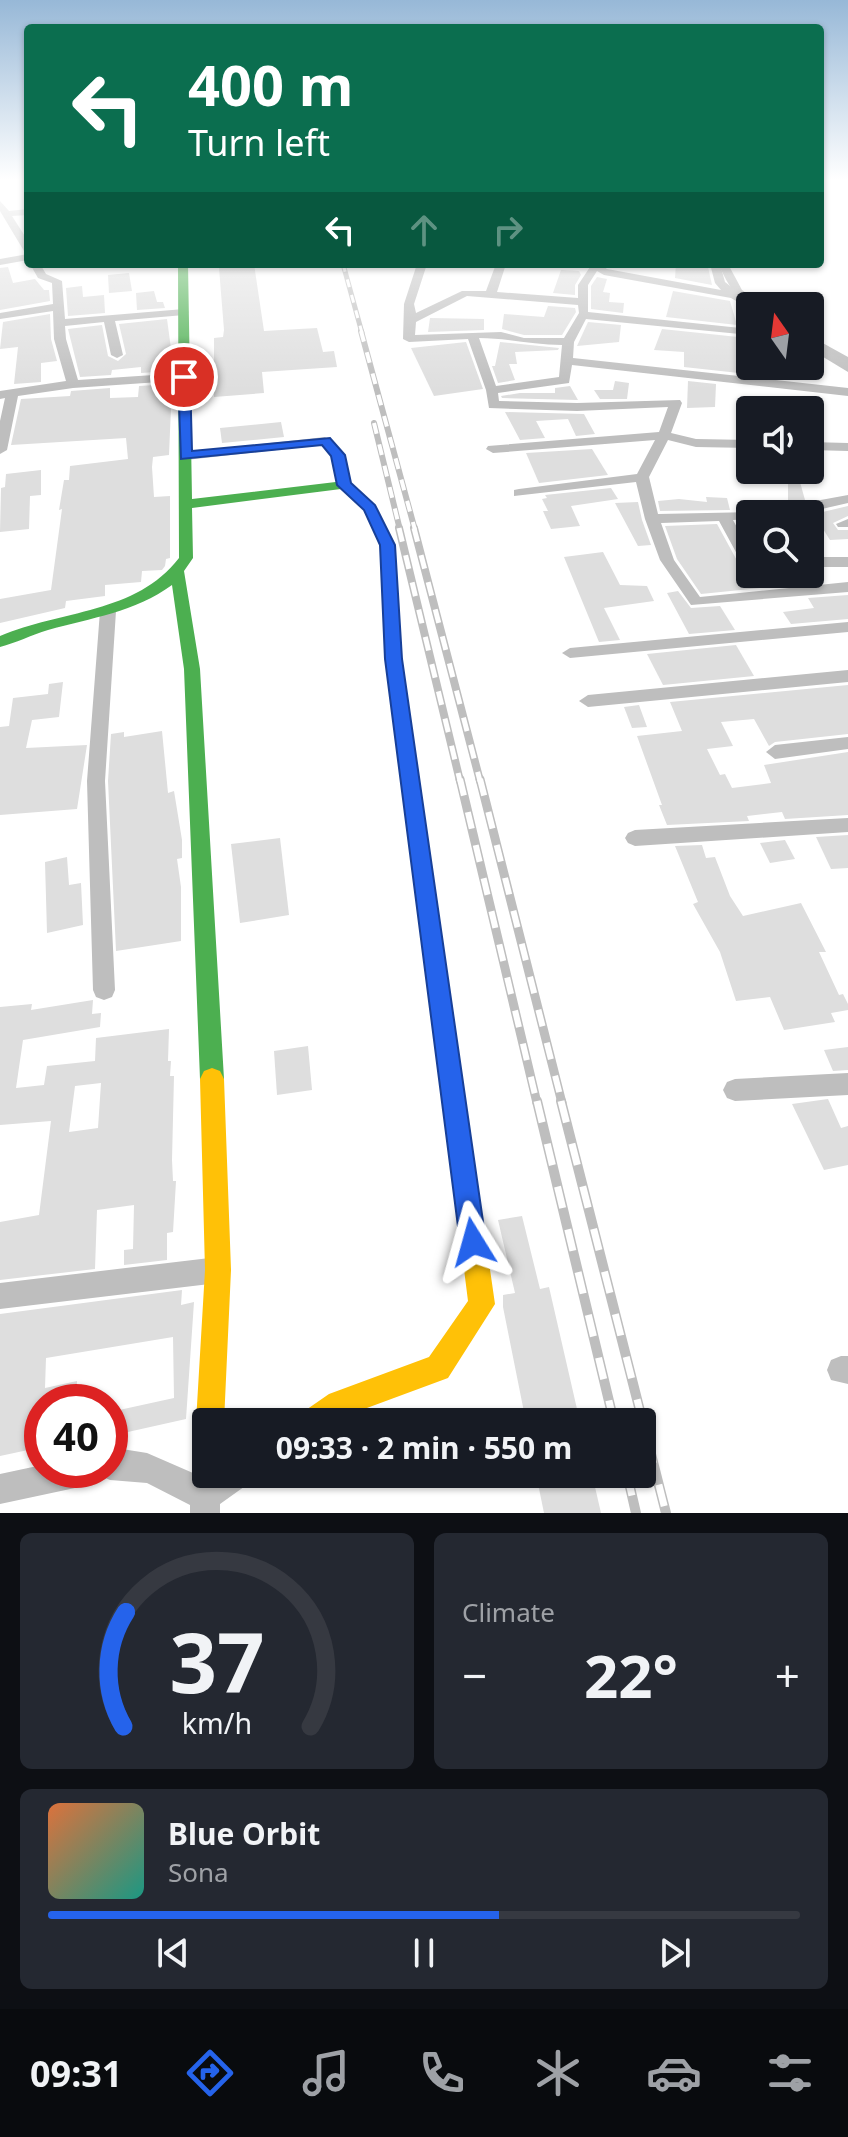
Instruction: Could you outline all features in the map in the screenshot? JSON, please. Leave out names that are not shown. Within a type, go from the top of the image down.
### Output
[{"type":"street","points":[[0,262],[24,258]]},
{"type":"street","points":[[37,268],[42,276],[57,281],[57,307],[62,323],[60,339],[73,384]]},
{"type":"street","points":[[1,641],[24,629],[108,611],[139,599],[178,573],[186,558],[183,268]]},
{"type":"street","points":[[421,268],[409,304],[409,339],[501,335],[524,341],[568,342]]},
{"type":"street","points":[[491,293],[500,268]]},
{"type":"street","points":[[492,390],[565,380],[568,342],[583,309],[583,285],[592,268]]},
{"type":"street","points":[[599,268],[604,272],[734,295]]},
{"type":"street","points":[[716,268],[720,283],[734,295]]},
{"type":"street","points":[[411,320],[466,293],[491,293],[736,330]]},
{"type":"street","points":[[0,316],[57,307]]},
{"type":"street","points":[[62,323],[184,312]]},
{"type":"street","points":[[109,318],[117,355]]},
{"type":"street","points":[[472,335],[492,390],[493,405],[497,407],[676,403],[664,435],[642,477],[652,519],[667,560],[696,602],[848,587]]},
{"type":"street","points":[[824,353],[848,368]]},
{"type":"street","points":[[567,361],[848,392]]},
{"type":"street","points":[[0,450],[6,394],[73,384],[184,377]]},
{"type":"street","points":[[493,449],[664,435],[696,443],[736,444]]},
{"type":"street","points":[[186,456],[325,441],[338,455],[344,485],[370,508],[388,545],[393,659],[482,1304],[438,1368],[333,1408]]},
{"type":"street","points":[[824,446],[848,447]]},
{"type":"street","points":[[519,493],[642,477]]},
{"type":"street","points":[[187,504],[344,485]]},
{"type":"street","points":[[824,504],[848,499]]},
{"type":"street","points":[[652,519],[736,516]]},
{"type":"street","points":[[724,517],[736,539]]},
{"type":"street","points":[[824,562],[848,562]]},
{"type":"street","points":[[178,573],[192,669],[212,1073],[218,1270],[211,1408]]},
{"type":"street","points":[[104,990],[96,781],[108,611]]},
{"type":"street","points":[[570,653],[848,627]]},
{"type":"street","points":[[588,701],[848,676]]},
{"type":"street","points":[[775,752],[848,743]]},
{"type":"street","points":[[635,838],[848,825]]},
{"type":"street","points":[[735,1090],[848,1084]]},
{"type":"street","points":[[0,1296],[218,1270]]},
{"type":"street","points":[[128,1464],[173,1477],[206,1495]]},
{"type":"street","points":[[0,1489],[24,1484]]},
{"type":"building","points":[[8,267],[13,283],[35,279],[44,290],[49,290],[50,301],[0,310],[0,268]]},
{"type":"building","points":[[219,268],[255,268],[264,331],[317,328],[323,352],[334,351],[337,367],[262,372],[264,393],[214,397],[214,338],[223,337]]},
{"type":"building","points":[[676,268],[708,268],[712,285],[675,278]]},
{"type":"building","points":[[561,270],[579,271],[581,275],[575,285],[575,295],[553,293]]},
{"type":"building","points":[[129,273],[132,291],[109,293],[108,275]]},
{"type":"building","points":[[597,277],[607,279],[603,292],[610,293],[609,302],[624,303],[623,313],[591,309],[591,286]]},
{"type":"building","points":[[82,286],[83,297],[104,295],[105,313],[68,316],[66,288]]},
{"type":"building","points":[[154,291],[157,302],[163,302],[165,308],[137,310],[136,293]]},
{"type":"building","points":[[673,291],[730,301],[736,325],[666,317]]},
{"type":"building","points":[[548,306],[575,308],[576,312],[562,335],[524,335],[502,329],[504,314],[544,317]]},
{"type":"building","points":[[50,314],[51,339],[57,361],[41,363],[41,382],[14,384],[18,347],[0,349],[3,322]]},
{"type":"building","points":[[430,318],[484,319],[484,330],[428,332]]},
{"type":"building","points":[[167,319],[172,356],[169,371],[141,373],[141,367],[112,370],[111,375],[80,377],[68,329],[102,325],[108,356],[118,361],[126,354],[119,324]]},
{"type":"building","points":[[588,322],[621,325],[619,342],[577,346]]},
{"type":"building","points":[[662,329],[736,337],[736,373],[684,367],[684,352],[654,350]]},
{"type":"building","points":[[466,342],[483,389],[434,396],[411,348]]},
{"type":"building","points":[[500,342],[559,348],[515,352],[517,364],[509,364],[515,380],[498,383],[492,366],[495,366]]},
{"type":"building","points":[[615,381],[629,383],[627,399],[600,399],[594,390],[613,390]]},
{"type":"building","points":[[688,381],[716,384],[715,407],[687,408]]},
{"type":"building","points":[[172,384],[169,455],[153,457],[152,467],[154,497],[170,496],[170,558],[166,559],[165,566],[162,570],[142,571],[141,582],[105,585],[105,596],[66,601],[65,608],[0,623],[0,599],[51,590],[62,509],[59,510],[64,480],[69,480],[70,466],[128,459],[126,438],[11,445],[21,399],[70,396],[71,391],[110,388],[110,398],[138,397],[139,386]]},
{"type":"building","points":[[570,386],[578,400],[501,396],[555,393],[555,388]]},
{"type":"building","points":[[505,412],[584,414],[595,434],[576,436],[568,419],[536,421],[545,438],[520,440]]},
{"type":"building","points":[[281,422],[284,437],[222,443],[220,428]]},
{"type":"building","points":[[592,449],[608,475],[539,483],[526,453]]},
{"type":"building","points":[[41,470],[41,495],[30,496],[29,529],[0,532],[1,488],[5,487],[6,474]]},
{"type":"building","points":[[788,484],[801,484],[805,500],[788,500]]},
{"type":"building","points":[[611,488],[618,499],[571,506],[580,526],[551,529],[543,511],[548,511],[542,499],[547,498],[545,495]]},
{"type":"building","points":[[706,497],[727,498],[730,510],[660,511],[658,501],[679,499],[707,502]]},
{"type":"building","points":[[638,502],[651,545],[638,546],[615,503]]},
{"type":"building","points":[[848,506],[848,516],[833,523],[838,530],[848,530],[848,539],[830,540],[824,531],[824,512]]},
{"type":"building","points":[[717,524],[736,559],[736,588],[760,588],[701,594],[677,559],[665,526]]},
{"type":"building","points":[[603,552],[620,585],[647,586],[654,601],[604,608],[620,640],[599,642],[564,557]]},
{"type":"building","points":[[678,591],[691,608],[720,606],[735,630],[689,634],[667,593]]},
{"type":"building","points":[[848,595],[848,619],[791,624],[783,612],[814,608],[808,598]]},
{"type":"building","points":[[736,645],[754,676],[663,685],[647,654]]},
{"type":"building","points":[[63,682],[59,717],[32,720],[26,748],[87,745],[77,809],[0,815],[0,727],[9,726],[13,698],[48,694],[49,684]]},
{"type":"building","points":[[848,685],[848,734],[775,742],[769,746],[754,719],[721,722],[733,746],[707,749],[720,775],[725,774],[732,788],[771,783],[764,765],[848,752],[848,815],[785,819],[782,812],[747,816],[749,821],[667,825],[637,736],[682,731],[670,702]]},
{"type":"building","points":[[639,705],[647,727],[632,728],[624,707]]},
{"type":"building","points":[[162,731],[168,793],[174,791],[182,840],[182,858],[177,859],[181,887],[181,941],[116,951],[108,781],[111,734],[124,732],[124,737]]},
{"type":"building","points":[[848,835],[848,868],[831,869],[816,837]]},
{"type":"building","points":[[280,838],[289,915],[240,923],[231,844]]},
{"type":"building","points":[[785,840],[795,859],[770,863],[760,843]]},
{"type":"building","points":[[702,845],[706,858],[715,857],[730,896],[743,916],[801,903],[826,952],[819,952],[839,995],[843,994],[848,1004],[848,1010],[831,1013],[835,1022],[784,1030],[770,997],[736,1001],[720,952],[693,904],[698,902],[675,846]]},
{"type":"building","points":[[67,857],[69,885],[81,883],[83,925],[47,933],[45,862]]},
{"type":"building","points":[[93,1000],[92,1014],[101,1013],[100,1027],[23,1040],[16,1088],[44,1085],[47,1066],[95,1061],[96,1038],[169,1029],[168,1061],[171,1061],[170,1076],[174,1076],[172,1160],[173,1181],[176,1181],[173,1232],[167,1233],[167,1260],[124,1265],[124,1250],[133,1249],[134,1205],[97,1210],[95,1269],[0,1280],[0,1222],[39,1215],[51,1121],[0,1125],[0,1007],[32,1004],[31,1010]],"holes":[[[101,1083],[98,1128],[69,1132],[75,1086]]]},
{"type":"building","points":[[308,1046],[312,1090],[277,1095],[274,1051]]},
{"type":"building","points":[[848,1047],[848,1070],[833,1071],[824,1050]]},
{"type":"building","points":[[828,1099],[841,1128],[848,1126],[848,1165],[824,1170],[792,1104]]},
{"type":"building","points":[[522,1216],[540,1289],[549,1287],[577,1408],[523,1408],[503,1307],[503,1295],[515,1293],[498,1220]]},
{"type":"building","points":[[182,1290],[181,1305],[194,1302],[186,1419],[128,1432],[128,1408],[174,1398],[173,1337],[46,1358],[45,1384],[24,1384],[24,1451],[0,1456],[0,1314]]},
{"type":"building","points":[[539,1488],[595,1488],[601,1513],[544,1513]]},
{"type":"waterway","points":[[725,268],[738,292]]},
{"type":"waterway","points":[[824,347],[848,362]]},
{"type":"railway","points":[[344,268],[362,333]]},
{"type":"railway","points":[[361,331],[415,530]]},
{"type":"railway","points":[[374,423],[400,530]]},
{"type":"railway","points":[[399,528],[460,781]]},
{"type":"railway","points":[[414,528],[480,781]]},
{"type":"railway","points":[[460,779],[537,1103]]},
{"type":"railway","points":[[480,779],[562,1103]]},
{"type":"railway","points":[[537,1101],[611,1408]]},
{"type":"railway","points":[[561,1101],[666,1513]]},
{"type":"railway","points":[[630,1488],[636,1513]]},
{"type":"traffic: fast","points":[[0,642],[23,632],[127,604],[151,593],[171,578],[186,558],[183,268]]},
{"type":"traffic: fast","points":[[187,504],[344,485],[370,508],[388,545],[393,659],[448,1055]]},
{"type":"traffic: fast","points":[[178,573],[192,669],[212,1079]]},
{"type":"traffic: slow","points":[[333,1408],[438,1368],[482,1304],[448,1055]]},
{"type":"traffic: slow","points":[[211,1408],[218,1270],[212,1079]]},
{"type":"route","points":[[184,377],[186,456],[325,441],[338,455],[344,485],[370,508],[388,545],[393,659],[473,1242]]}]
